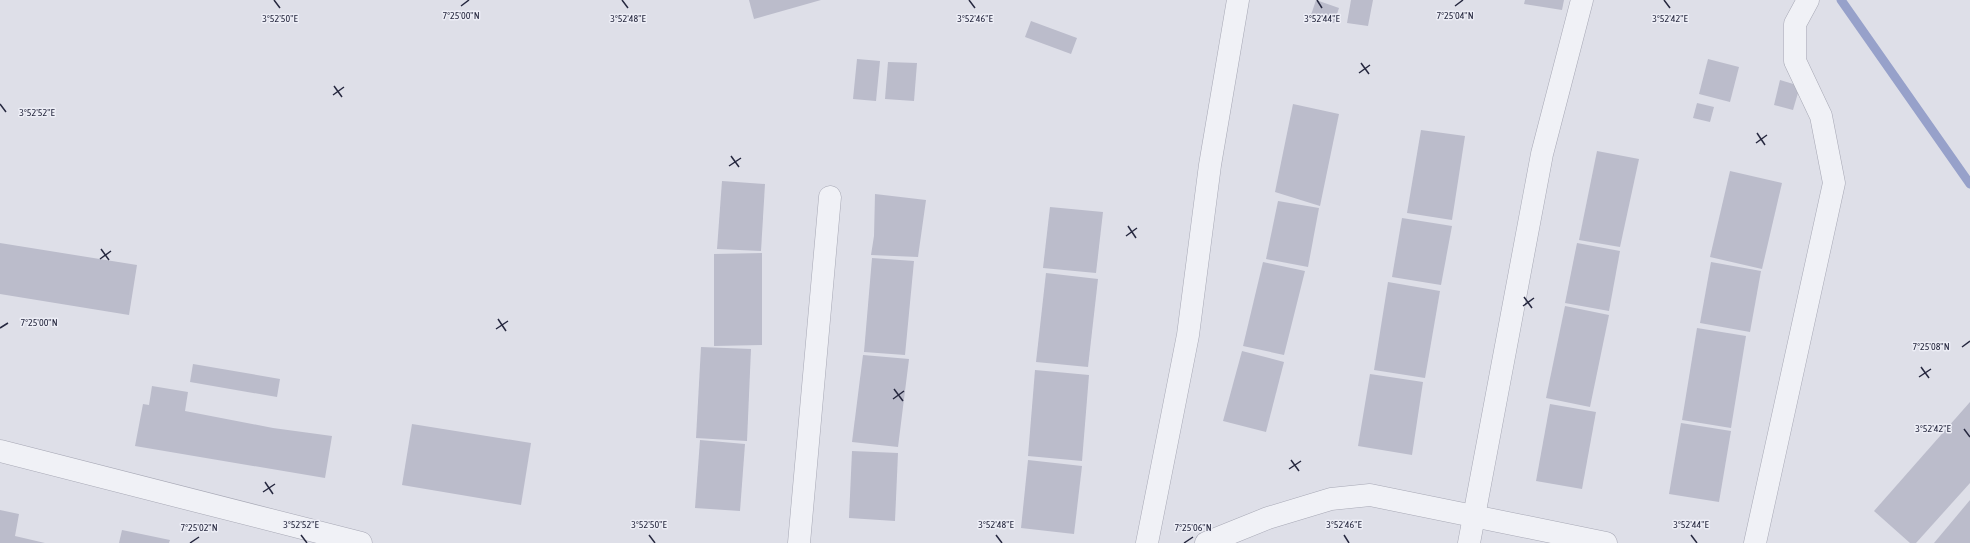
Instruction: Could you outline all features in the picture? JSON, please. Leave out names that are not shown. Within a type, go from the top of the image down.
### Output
[{"type":"street","points":[[1147,543],[1188,335],[1210,166],[1238,0]]},
{"type":"street","points":[[1469,543],[1476,516],[1542,154],[1582,0]]},
{"type":"street","points":[[1755,543],[1834,183],[1821,116],[1794,61],[1795,24],[1808,0]]},
{"type":"street","points":[[799,543],[830,197]]},
{"type":"street","points":[[0,450],[361,543]]},
{"type":"street","points":[[1206,543],[1268,518],[1331,499],[1370,495],[1606,543]]},
{"type":"building","points":[[749,0],[821,0],[754,19]]},
{"type":"building","points":[[1316,0],[1339,8],[1334,23],[1311,15]]},
{"type":"building","points":[[1351,0],[1373,0],[1368,26],[1347,23]]},
{"type":"building","points":[[1525,0],[1564,0],[1562,10],[1524,4]]},
{"type":"building","points":[[1031,21],[1077,38],[1071,54],[1025,37]]},
{"type":"building","points":[[857,59],[880,61],[876,101],[853,99]]},
{"type":"building","points":[[1708,59],[1739,67],[1730,102],[1699,94]]},
{"type":"building","points":[[888,62],[917,63],[914,101],[885,99]]},
{"type":"building","points":[[1780,80],[1800,86],[1793,110],[1774,105]]},
{"type":"building","points":[[1697,103],[1714,107],[1710,122],[1693,118]]},
{"type":"building","points":[[1293,104],[1339,114],[1320,206],[1275,192]]},
{"type":"building","points":[[1421,130],[1465,136],[1452,220],[1407,213]]},
{"type":"building","points":[[1597,151],[1639,159],[1620,247],[1579,240]]},
{"type":"building","points":[[1730,171],[1782,183],[1762,269],[1710,257]]},
{"type":"building","points":[[722,181],[765,184],[761,251],[717,249]]},
{"type":"building","points":[[875,194],[926,200],[918,257],[871,255],[874,236]]},
{"type":"building","points":[[1278,201],[1319,208],[1308,267],[1266,259]]},
{"type":"building","points":[[1050,207],[1103,212],[1096,273],[1043,268]]},
{"type":"building","points":[[1402,218],[1452,226],[1441,285],[1392,277]]},
{"type":"building","points":[[0,243],[137,265],[129,315],[0,294]]},
{"type":"building","points":[[1577,243],[1620,251],[1609,311],[1565,303]]},
{"type":"building","points":[[762,253],[762,345],[714,346],[714,254]]},
{"type":"building","points":[[872,258],[914,261],[905,355],[864,352]]},
{"type":"building","points":[[1263,262],[1305,271],[1284,355],[1243,346]]},
{"type":"building","points":[[1711,262],[1761,271],[1750,332],[1700,323]]},
{"type":"building","points":[[1046,273],[1098,279],[1088,367],[1036,362]]},
{"type":"building","points":[[1388,282],[1440,291],[1425,378],[1374,370]]},
{"type":"building","points":[[1565,306],[1609,315],[1590,407],[1546,398]]},
{"type":"building","points":[[1697,328],[1746,336],[1731,428],[1682,420]]},
{"type":"building","points":[[701,347],[751,349],[747,441],[696,438]]},
{"type":"building","points":[[1242,351],[1284,362],[1266,432],[1223,421]]},
{"type":"building","points":[[863,355],[909,359],[898,447],[852,442]]},
{"type":"building","points":[[193,364],[280,379],[277,397],[190,382]]},
{"type":"building","points":[[1035,370],[1089,375],[1082,461],[1028,456]]},
{"type":"building","points":[[1370,374],[1423,382],[1412,455],[1358,446]]},
{"type":"building","points":[[152,386],[188,392],[185,411],[273,428],[332,436],[325,478],[135,446],[143,404],[149,405]]},
{"type":"building","points":[[1970,402],[1970,483],[1916,543],[1910,543],[1874,511]]},
{"type":"building","points":[[1550,404],[1596,412],[1582,489],[1536,481]]},
{"type":"building","points":[[1681,423],[1731,431],[1719,502],[1669,494]]},
{"type":"building","points":[[412,424],[531,443],[521,505],[402,485]]},
{"type":"building","points":[[700,440],[745,444],[740,511],[695,508]]},
{"type":"building","points":[[852,451],[898,453],[895,521],[849,518]]},
{"type":"building","points":[[1028,460],[1082,466],[1074,534],[1021,528]]},
{"type":"building","points":[[1970,500],[1970,543],[1934,543]]},
{"type":"building","points":[[0,510],[19,514],[15,536],[45,543],[0,543]]},
{"type":"building","points":[[122,530],[170,540],[169,543],[119,543]]},
{"type":"waterway","points":[[1841,0],[1970,184]]}]
